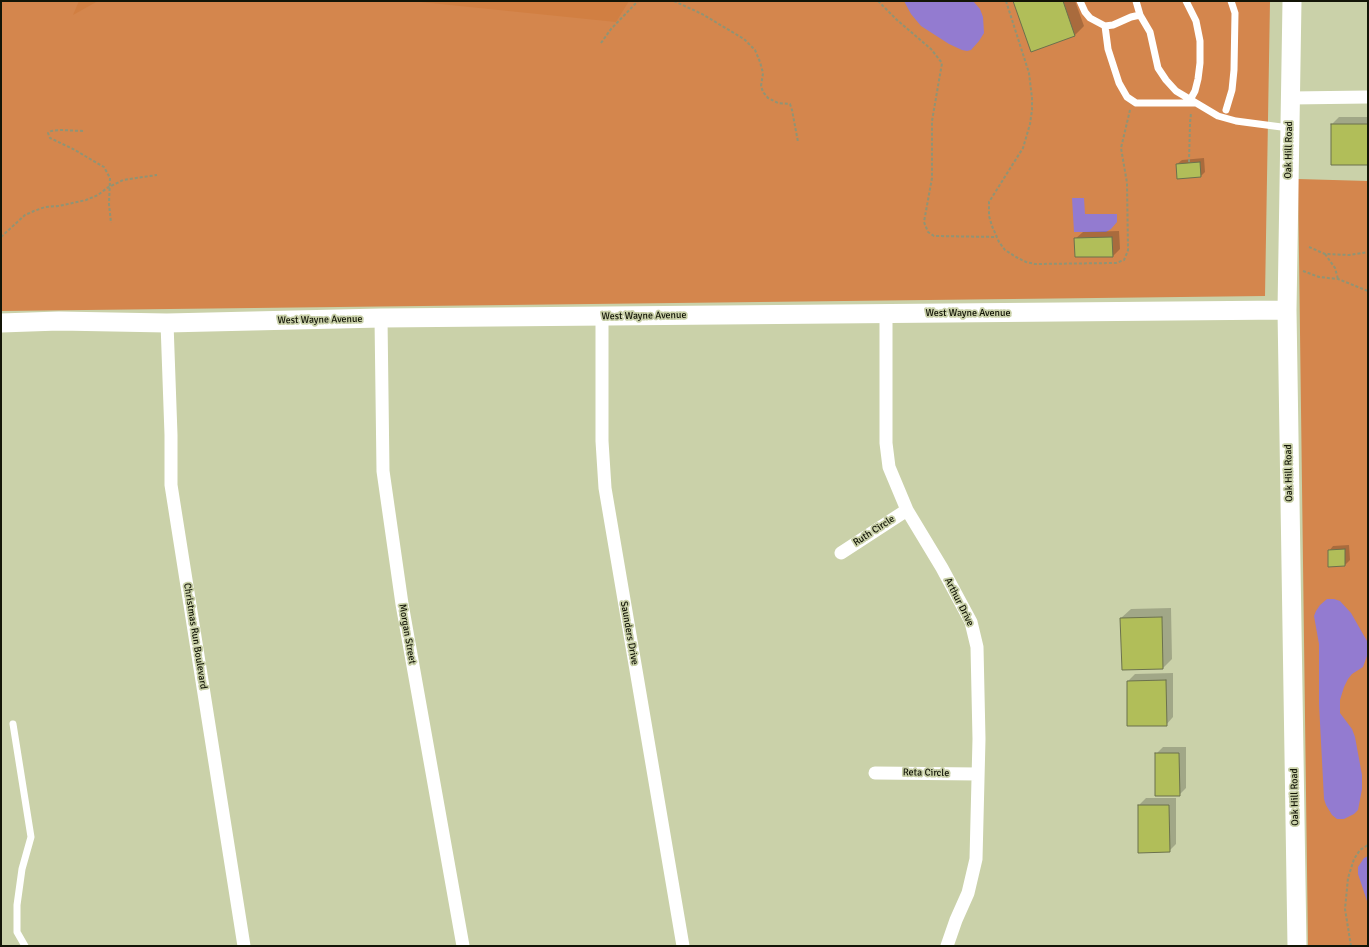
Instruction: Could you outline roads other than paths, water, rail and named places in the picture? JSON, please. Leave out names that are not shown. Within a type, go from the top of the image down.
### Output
[{"type":"street","name":"Oak Hill Road","points":[[1292,1],[1287,310],[1297,946]]},
{"type":"street","points":[[1291,98],[1368,97]]},
{"type":"street","name":"West Wayne Avenue","points":[[1,323],[59,321],[167,323],[381,318],[1287,310]]},
{"type":"street","name":"Arthur Drive","points":[[886,314],[886,443],[889,467],[907,510],[942,568],[971,622],[977,648],[979,675],[979,739],[976,859],[968,893],[956,920],[947,946]]},
{"type":"street","name":"Saunders Drive","points":[[602,317],[602,441],[605,488],[683,946]]},
{"type":"street","name":"Morgan Street","points":[[381,318],[383,471],[402,604],[463,946]]},
{"type":"street","name":"Christmas Run Boulevard","points":[[167,323],[170,485],[244,946]]},
{"type":"street","name":"Ruth Circle","points":[[841,553],[907,510]]},
{"type":"street","name":"Reta Circle","points":[[875,773],[978,774]]},
{"type":"lane","points":[[1080,1],[1084,12],[1090,18],[1105,26],[1113,26],[1131,17],[1140,15]]},
{"type":"lane","points":[[1136,1],[1140,15],[1150,32],[1158,68],[1176,91],[1218,116],[1236,121],[1289,128]]},
{"type":"lane","points":[[1186,1],[1196,21],[1200,41],[1200,63],[1193,102]]},
{"type":"lane","points":[[1226,110],[1232,90],[1234,70],[1235,12],[1231,1]]},
{"type":"lane","points":[[1105,26],[1108,49],[1119,83],[1127,97],[1136,102],[1193,102]]},
{"type":"lane","points":[[13,724],[31,837],[22,869],[17,905],[17,932],[25,946]]}]
